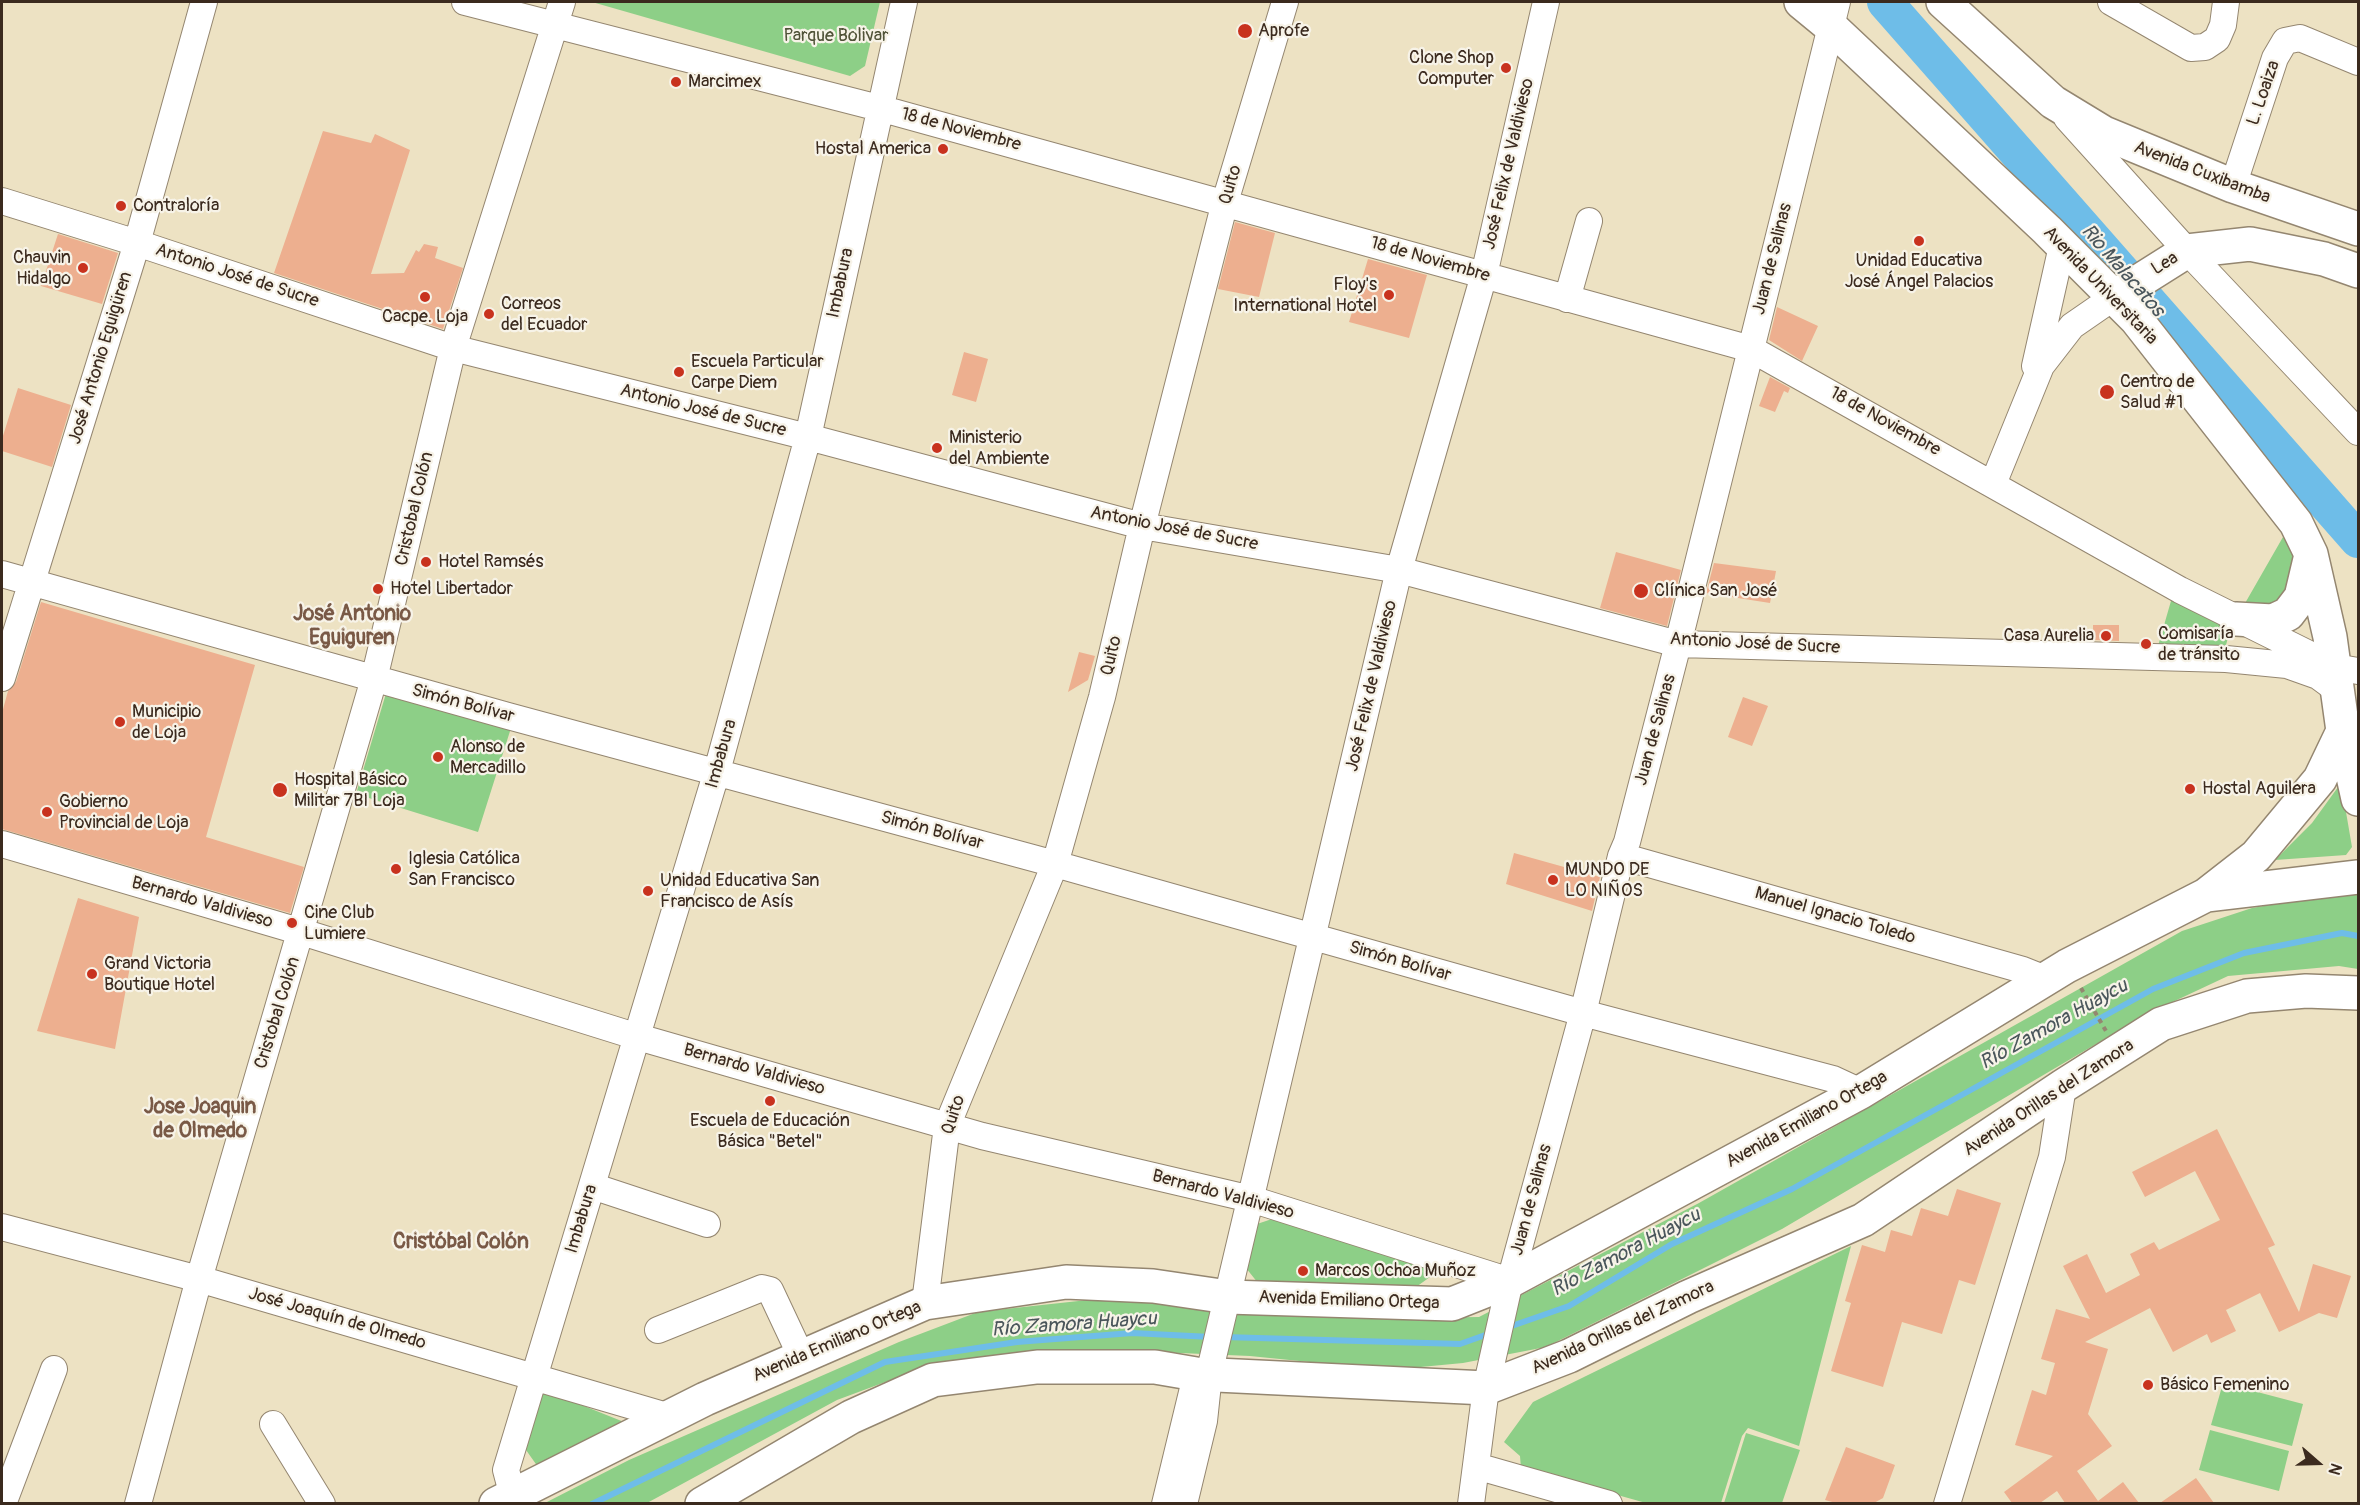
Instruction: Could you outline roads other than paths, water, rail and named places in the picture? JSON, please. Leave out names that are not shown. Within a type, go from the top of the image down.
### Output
[{"type":"main road","name":"Avenida Universitaria","points":[[1801,2],[1834,12],[2136,319],[2296,523],[2311,554],[2343,676],[2343,731],[2358,799]]},
{"type":"main road","name":"Avenida Cuxibamba","points":[[1943,2],[2053,102],[2114,138],[2233,186],[2358,229]]},
{"type":"main road","points":[[2187,251],[2250,244],[2324,259],[2358,271]]},
{"type":"main road","name":"Lea","points":[[2114,297],[2187,251]]},
{"type":"main road","points":[[2234,617],[2272,621],[2288,614],[2301,597],[2311,554]]},
{"type":"main road","points":[[2206,895],[2256,856],[2319,779],[2343,731]]},
{"type":"main road","name":"Avenida Emiliano Ortega","points":[[508,1501],[670,1417],[801,1356],[925,1303],[1066,1282],[1154,1286],[1228,1296],[1452,1305],[1510,1281],[1861,1092],[2058,973],[2206,895],[2358,877]]},
{"type":"main road","name":"Avenida Orillas del Zamora","points":[[702,1503],[851,1417],[933,1380],[1037,1367],[1155,1367],[1203,1374],[1486,1388],[1569,1356],[1688,1297],[1863,1220],[2063,1086],[2161,1024],[2247,996],[2306,991],[2358,993]]},
{"type":"street","name":"José Antonio Eguigüren","points":[[2,678],[137,243],[204,2]]},
{"type":"street","name":"18 de Noviembre","points":[[465,2],[554,27],[879,108],[1752,349],[2343,676]]},
{"type":"street","name":"Cristobal Colón","points":[[138,1503],[199,1279],[374,679],[453,348],[562,2]]},
{"type":"street","name":"Imbabura","points":[[508,1501],[506,1470],[717,771],[808,437],[904,2]]},
{"type":"street","name":"Quito","points":[[925,1303],[947,1126],[1055,864],[1102,697],[1142,526],[1225,202],[1285,2]]},
{"type":"street","name":"José Felix de Valdivieso","points":[[1203,1374],[1228,1296],[1399,570],[1484,275],[1546,2]]},
{"type":"street","points":[[2111,2],[2191,48],[2205,47],[2217,39],[2223,25],[2226,2]]},
{"type":"street","name":"Juan de Salinas","points":[[1471,1503],[1486,1388],[1510,1281],[1583,1013],[1621,856],[1627,842],[1678,644],[1834,12]]},
{"type":"street","name":"L. Loaiza","points":[[2233,186],[2275,58],[2285,41],[2300,38],[2358,62]]},
{"type":"street","points":[[2053,102],[2187,251],[2358,432]]},
{"type":"street","name":"Antonio José de Sucre","points":[[2,201],[137,243],[453,348],[808,437],[1142,526],[1399,570],[1678,644],[2226,659],[2287,665],[2318,676],[2343,676]]},
{"type":"street","points":[[1567,299],[1589,221]]},
{"type":"street","points":[[1994,484],[2029,389],[2062,246]]},
{"type":"street","points":[[2029,389],[2055,345],[2079,320],[2114,297]]},
{"type":"street","name":"Simón Bolívar","points":[[2,574],[374,679],[1055,864],[1583,1013],[1833,1079],[1861,1092]]},
{"type":"street","points":[[2226,659],[2238,641],[2234,617]]},
{"type":"street","name":"Bernardo Valdivieso","points":[[2,844],[302,932],[638,1037],[947,1126],[1251,1199],[1510,1281]]},
{"type":"street","name":"Manuel Ignacio Toledo","points":[[1621,856],[2023,970],[2058,973]]},
{"type":"street","points":[[1947,1503],[2052,1157],[2063,1086]]},
{"type":"street","points":[[592,1186],[707,1224]]},
{"type":"street","name":"José Joaquín de Olmedo","points":[[2,1227],[199,1279],[670,1417]]},
{"type":"street","points":[[658,1330],[762,1288],[770,1290],[801,1356]]},
{"type":"street","points":[[3,1503],[54,1370]]},
{"type":"street","points":[[1166,1503],[1203,1374]]},
{"type":"street","points":[[1184,1503],[1204,1421],[1203,1374]]},
{"type":"street","points":[[273,1424],[322,1503]]},
{"type":"street","points":[[1476,1466],[1609,1503]]},
{"type":"waterway","name":"Rio Malacatos","points":[[1885,2],[2358,540]]},
{"type":"waterway","name":"Río Zamora Huaycu","points":[[1506,1328],[1569,1306],[1672,1244],[1792,1189],[2153,989],[2244,953],[2342,933],[2358,936]]},
{"type":"waterway","name":"Río Zamora Huaycu","points":[[592,1504],[885,1362],[1017,1342],[1132,1333],[1211,1337]]},
{"type":"waterway","name":"Río Zamora Huaycu","points":[[1224,1337],[1460,1344],[1491,1333]]},
{"type":"place","name":"Aprofe","points":[[1245,31]]},
{"type":"place","name":"Clone Shop Computer","points":[[1506,68]]},
{"type":"place","name":"Marcimex","points":[[676,82]]},
{"type":"place","name":"Hostal America","points":[[943,149]]},
{"type":"place","name":"Contraloría","points":[[121,206]]},
{"type":"place","name":"Unidad Educativa José Ángel Palacios","points":[[1919,241]]},
{"type":"place","name":"Chauvin Hidalgo","points":[[83,268]]},
{"type":"place","name":"Floy's International Hotel","points":[[1389,295]]},
{"type":"place","name":"Cacpe. Loja","points":[[425,297]]},
{"type":"place","name":"Correos del Ecuador","points":[[489,314]]},
{"type":"place","name":"Escuela Particular Carpe Diem","points":[[679,372]]},
{"type":"place","name":"Centro de Salud #1","points":[[2107,392]]},
{"type":"place","name":"Ministerio del Ambiente","points":[[937,448]]},
{"type":"place","name":"Hotel Ramsés","points":[[426,562]]},
{"type":"place","name":"Hotel Libertador","points":[[378,589]]},
{"type":"place","name":"Clínica San José","points":[[1641,591]]},
{"type":"place","name":"Casa Aurelia","points":[[2106,636]]},
{"type":"place","name":"Comisaría de tránsito","points":[[2146,644]]},
{"type":"place","name":"Municipio de Loja","points":[[120,722]]},
{"type":"place","name":"Alonso de Mercadillo","points":[[438,757]]},
{"type":"place","name":"Hostal Aguilera","points":[[2190,789]]},
{"type":"place","name":"Hospital Básico Militar 7BI Loja","points":[[280,790]]},
{"type":"place","name":"Gobierno Provincial de Loja","points":[[47,812]]},
{"type":"place","name":"Iglesia Católica San Francisco","points":[[396,869]]},
{"type":"place","name":"MUNDO DE LO NIÑOS","points":[[1553,880]]},
{"type":"place","name":"Unidad Educativa San Francisco de Asís","points":[[648,891]]},
{"type":"place","name":"Cine Club Lumiere","points":[[292,923]]},
{"type":"place","name":"Grand Victoria Boutique Hotel","points":[[92,974]]},
{"type":"place","name":"Escuela de Educación Básica \"Betel\"","points":[[770,1101]]},
{"type":"place","name":"Marcos Ochoa Muñoz","points":[[1303,1271]]},
{"type":"place","name":"Básico Femenino","points":[[2148,1385]]},
{"type":"district","name":"José Antonio Eguiguren","points":[[352,627]]},
{"type":"district","name":"Jose Joaquin de Olmedo","points":[[200,1120]]},
{"type":"district","name":"Cristóbal Colón","points":[[461,1243]]},
{"type":"park label","name":"Parque Bolivar","points":[[836,36]]}]
